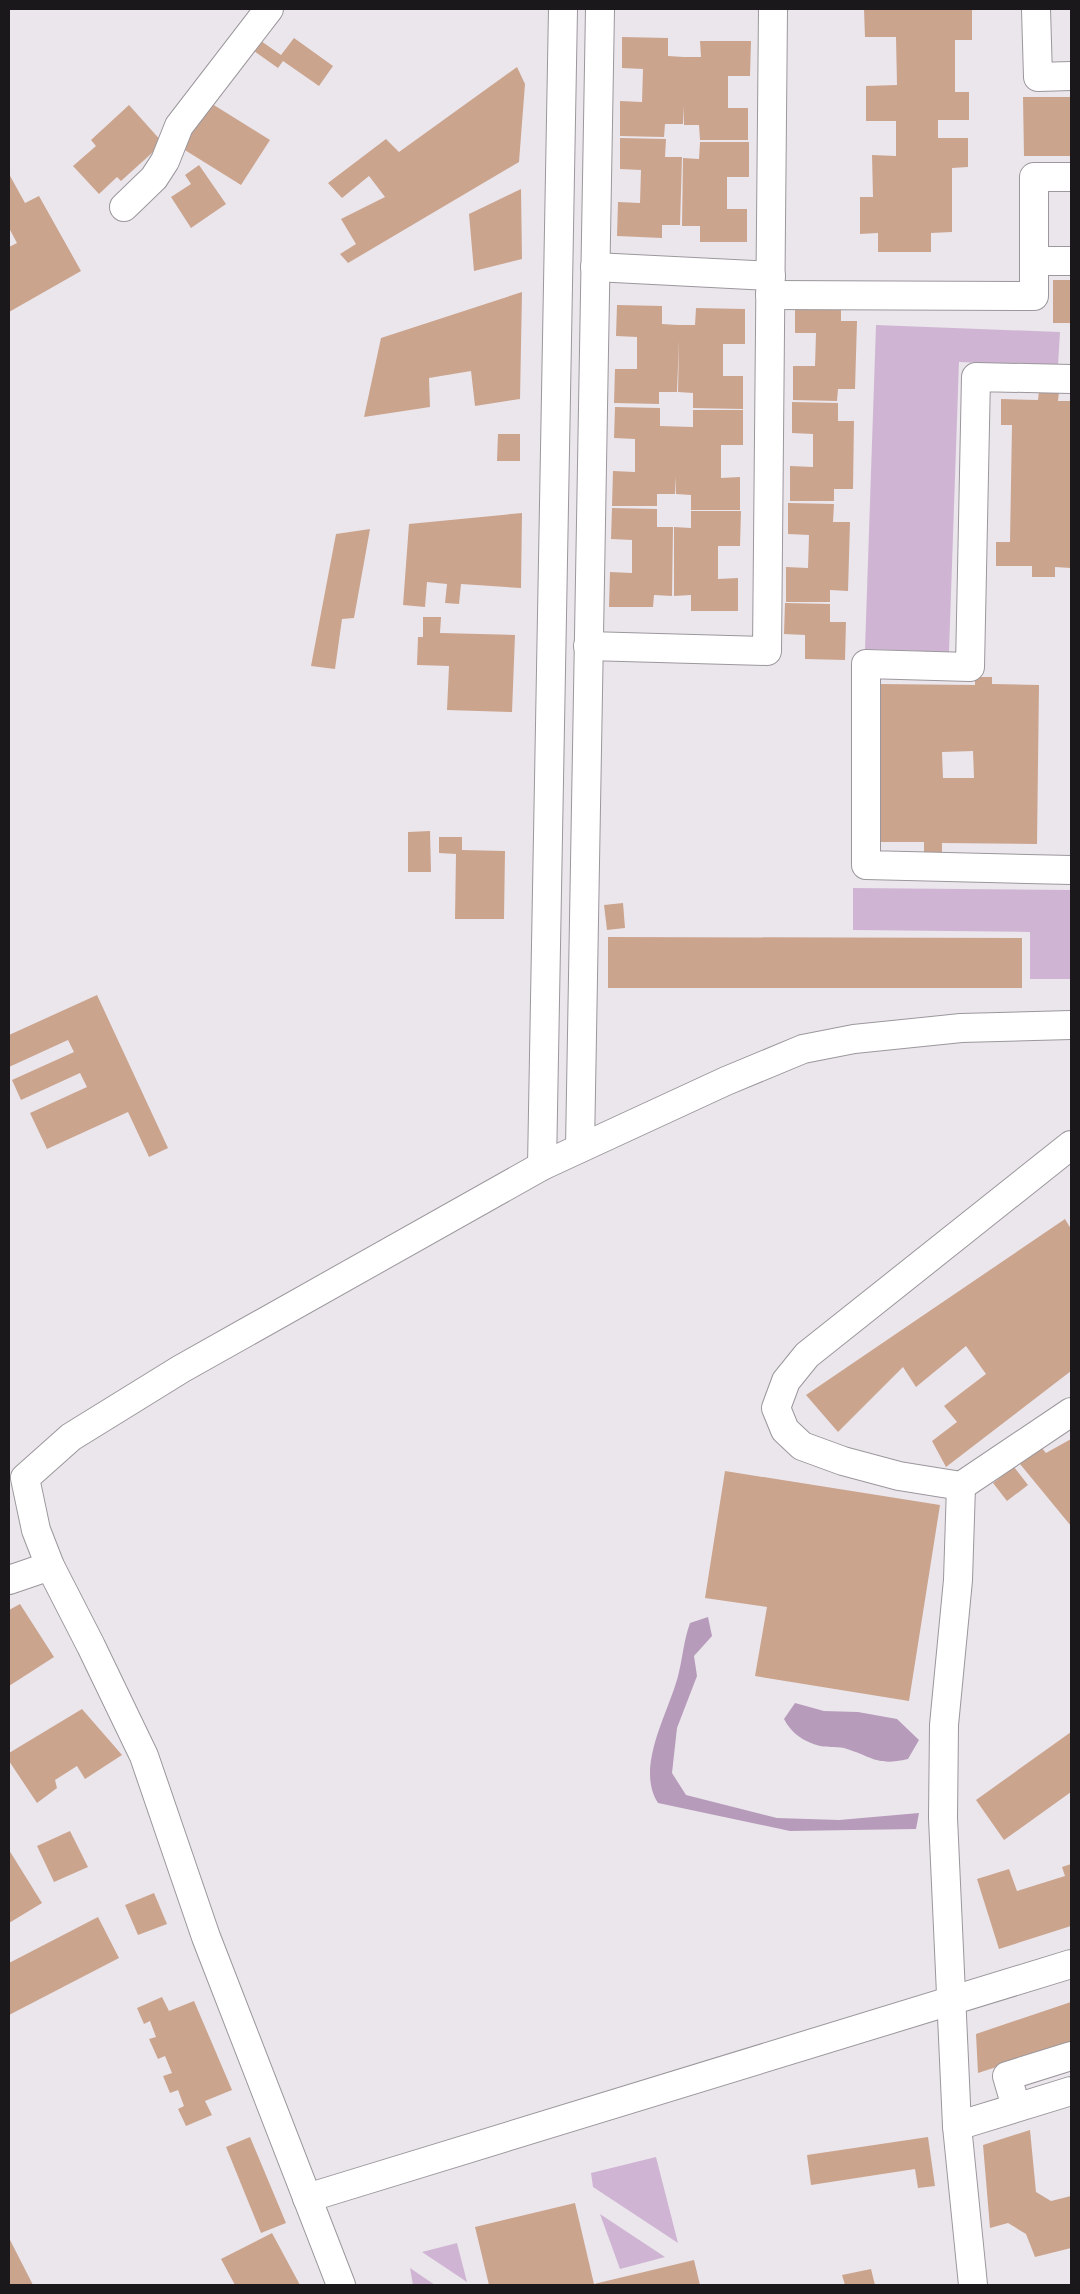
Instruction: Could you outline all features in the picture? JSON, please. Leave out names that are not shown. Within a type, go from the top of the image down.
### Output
[{"type":"street","points":[[124,207],[154,178],[165,161],[179,126],[270,9]]},
{"type":"street","points":[[542,1166],[563,9]]},
{"type":"street","points":[[580,1148],[600,9]]},
{"type":"street","points":[[588,646],[768,651],[773,9]]},
{"type":"street","points":[[1036,9],[1038,77],[1071,76]]},
{"type":"street","points":[[595,267],[771,286],[1034,296],[1034,177],[1071,177]]},
{"type":"street","points":[[1034,261],[1071,261]]},
{"type":"street","points":[[1071,379],[976,377],[970,668],[866,664],[866,865],[1071,870]]},
{"type":"street","points":[[341,2285],[206,1937],[144,1756],[50,1566],[17,1472],[181,1369],[542,1166],[726,1081],[803,1049],[854,1039],[961,1028],[1071,1025]]},
{"type":"street","points":[[1071,1146],[807,1355],[786,1381],[776,1408],[786,1430],[802,1446],[843,1461],[899,1476],[961,1486],[1071,1412]]},
{"type":"street","points":[[961,1486],[958,1580],[944,1725],[943,1818],[957,2126],[973,2285]]},
{"type":"street","points":[[9,1580],[50,1566]]},
{"type":"street","points":[[307,2198],[1071,1964]]},
{"type":"street","points":[[1016,2107],[1007,2076],[1071,2056]]},
{"type":"street","points":[[957,2126],[1071,2091]]},
{"type":"shaded area","points":[[876,325],[1060,332],[1058,366],[959,362],[949,652],[865,649]]},
{"type":"shaded area","points":[[853,888],[1071,890],[1071,979],[1030,979],[1030,932],[853,930]]},
{"type":"shaded area","points":[[708,1617],[712,1636],[694,1656],[697,1676],[677,1728],[672,1773],[686,1795],[777,1818],[839,1820],[919,1813],[916,1829],[790,1831],[658,1803],[652,1788],[650,1772],[656,1738],[675,1687],[690,1623]]},
{"type":"shaded area","points":[[795,1703],[824,1711],[858,1712],[897,1719],[919,1740],[908,1759],[889,1762],[876,1760],[844,1748],[823,1747],[803,1739],[794,1733],[787,1724],[784,1719]]},
{"type":"shaded area","points":[[656,2157],[678,2243],[593,2187],[591,2173]]},
{"type":"shaded area","points":[[600,2214],[665,2257],[620,2269]]},
{"type":"shaded area","points":[[457,2243],[467,2282],[422,2252]]},
{"type":"shaded area","points":[[410,2268],[435,2285],[413,2285]]},
{"type":"building","points":[[864,9],[972,9],[972,40],[955,40],[955,92],[969,92],[969,120],[938,120],[938,138],[968,138],[968,167],[952,168],[952,232],[931,233],[931,252],[878,252],[878,233],[860,234],[860,197],[873,197],[872,155],[896,156],[896,121],[866,121],[866,86],[897,85],[896,37],[865,37]]},
{"type":"building","points":[[622,37],[668,38],[668,56],[684,57],[701,57],[700,41],[751,41],[750,76],[728,76],[728,108],[748,108],[748,140],[700,140],[699,125],[684,125],[684,106],[683,124],[665,124],[664,137],[620,136],[620,101],[642,102],[643,69],[622,68]]},
{"type":"building","points":[[294,38],[333,66],[319,86],[283,61],[278,68],[254,51],[261,41],[281,55]]},
{"type":"building","points":[[517,67],[525,84],[519,162],[348,263],[340,254],[356,244],[341,219],[385,197],[369,176],[342,198],[328,183],[386,139],[399,152]]},
{"type":"building","points":[[1023,97],[1071,97],[1071,156],[1024,156]]},
{"type":"building","points":[[209,102],[270,140],[241,185],[180,147]]},
{"type":"building","points":[[129,105],[163,143],[121,181],[117,177],[99,194],[73,166],[96,146],[91,140]]},
{"type":"building","points":[[620,138],[666,139],[665,157],[682,157],[680,225],[662,225],[662,238],[617,236],[618,202],[640,203],[641,170],[620,169]]},
{"type":"building","points":[[700,142],[749,142],[749,177],[727,177],[727,209],[747,209],[747,242],[700,242],[700,226],[682,226],[683,158],[699,159]]},
{"type":"building","points":[[199,165],[226,204],[191,228],[171,197],[191,184],[185,175]]},
{"type":"building","points":[[9,174],[25,203],[39,196],[81,271],[9,312],[9,247],[17,243],[9,228]]},
{"type":"building","points":[[521,189],[522,259],[474,271],[469,214]]},
{"type":"building","points":[[1053,280],[1071,280],[1071,323],[1053,323]]},
{"type":"building","points":[[522,292],[520,399],[475,406],[471,371],[429,378],[430,407],[364,417],[381,338]]},
{"type":"building","points":[[795,302],[841,303],[841,321],[857,321],[855,389],[838,389],[837,401],[793,400],[793,366],[815,366],[816,333],[795,333]]},
{"type":"building","points":[[617,305],[662,306],[662,324],[678,325],[695,325],[696,308],[745,309],[745,344],[723,344],[723,376],[743,376],[743,409],[693,408],[693,393],[678,392],[679,340],[677,392],[659,392],[659,404],[614,403],[615,369],[637,369],[637,337],[616,336]]},
{"type":"building","points":[[1039,391],[1059,392],[1058,401],[1071,401],[1071,568],[1055,567],[1055,577],[1032,577],[1032,566],[996,566],[996,542],[1010,542],[1012,425],[1001,425],[1001,399],[1038,400]]},
{"type":"building","points":[[792,402],[838,403],[838,421],[854,421],[853,489],[834,489],[834,501],[790,501],[790,466],[813,467],[813,434],[792,433]]},
{"type":"building","points":[[615,407],[660,408],[660,426],[693,427],[693,410],[743,410],[743,445],[721,445],[721,478],[740,477],[740,510],[691,510],[691,495],[676,494],[676,476],[675,494],[657,494],[657,506],[612,506],[613,471],[635,472],[635,439],[614,438]]},
{"type":"building","points":[[498,434],[520,434],[520,461],[497,461]]},
{"type":"building","points":[[788,503],[834,504],[833,522],[850,522],[848,591],[830,590],[830,602],[786,602],[786,567],[808,568],[809,535],[788,534]]},
{"type":"building","points":[[612,508],[657,509],[657,527],[673,527],[672,596],[654,595],[653,607],[609,607],[610,572],[632,573],[632,540],[611,539]]},
{"type":"building","points":[[691,511],[741,511],[740,546],[718,546],[718,579],[738,578],[738,611],[691,611],[691,595],[674,596],[674,527],[691,528]]},
{"type":"building","points":[[522,513],[521,588],[461,584],[459,604],[445,603],[447,584],[427,582],[425,607],[403,605],[409,524]]},
{"type":"building","points":[[370,529],[354,618],[342,619],[335,669],[311,666],[336,534]]},
{"type":"building","points":[[785,603],[830,604],[830,622],[846,622],[845,660],[805,659],[805,635],[784,634]]},
{"type":"building","points":[[423,617],[441,617],[440,633],[515,635],[512,712],[447,710],[449,666],[417,665],[418,637],[423,637]]},
{"type":"building","points":[[975,677],[992,677],[992,684],[1039,685],[1037,844],[942,843],[942,852],[924,852],[924,842],[877,842],[878,684],[975,685]],"holes":[[[973,751],[974,778],[943,778],[942,752]]]},
{"type":"building","points":[[430,831],[431,872],[408,872],[408,832]]},
{"type":"building","points":[[439,837],[462,837],[462,850],[505,851],[504,919],[455,919],[456,854],[439,853]]},
{"type":"building","points":[[623,903],[625,928],[607,930],[604,905]]},
{"type":"building","points":[[608,937],[1022,938],[1022,988],[608,988]]},
{"type":"building","points":[[97,995],[168,1148],[149,1157],[128,1112],[47,1149],[30,1113],[87,1087],[80,1073],[21,1100],[12,1080],[74,1052],[68,1040],[9,1067],[9,1035]]},
{"type":"building","points":[[1065,1219],[1071,1229],[1071,1371],[946,1467],[932,1441],[957,1422],[944,1406],[986,1374],[966,1346],[916,1387],[903,1367],[838,1432],[806,1395]]},
{"type":"building","points":[[1071,1439],[1071,1526],[1020,1464],[1041,1447],[1046,1453]]},
{"type":"building","points":[[1014,1467],[1028,1485],[1007,1501],[993,1483]]},
{"type":"building","points":[[725,1471],[940,1505],[909,1701],[755,1676],[767,1607],[705,1598]]},
{"type":"building","points":[[20,1604],[54,1657],[9,1686],[9,1610]]},
{"type":"building","points":[[82,1709],[122,1755],[85,1779],[77,1766],[55,1780],[57,1788],[37,1803],[9,1761],[9,1753]]},
{"type":"building","points":[[1071,1732],[1071,1792],[1004,1840],[976,1800]]},
{"type":"building","points":[[70,1831],[88,1867],[54,1882],[37,1846]]},
{"type":"building","points":[[9,1850],[42,1903],[9,1923]]},
{"type":"building","points":[[1071,1864],[1071,1926],[999,1949],[977,1879],[1009,1869],[1017,1891],[1065,1876],[1062,1867]]},
{"type":"building","points":[[154,1893],[167,1924],[138,1935],[125,1905]]},
{"type":"building","points":[[98,1917],[119,1958],[9,2015],[9,1963]]},
{"type":"building","points":[[162,1997],[169,2011],[194,2001],[232,2090],[205,2101],[212,2115],[186,2126],[178,2109],[184,2106],[178,2090],[170,2093],[163,2076],[172,2073],[165,2056],[158,2059],[149,2039],[156,2037],[150,2021],[144,2024],[137,2008]]},
{"type":"building","points":[[1071,2002],[1071,2043],[978,2073],[976,2034]]},
{"type":"building","points":[[1030,2130],[1036,2192],[1051,2201],[1071,2196],[1071,2248],[1035,2257],[1026,2234],[1008,2223],[990,2228],[983,2145]]},
{"type":"building","points":[[250,2137],[286,2223],[261,2233],[226,2147]]},
{"type":"building","points":[[928,2137],[935,2186],[918,2188],[915,2169],[811,2185],[807,2155]]},
{"type":"building","points":[[575,2203],[594,2284],[694,2260],[700,2285],[489,2285],[475,2227]]},
{"type":"building","points":[[272,2233],[300,2285],[235,2285],[221,2259]]},
{"type":"building","points":[[9,2238],[33,2285],[9,2285]]},
{"type":"building","points":[[871,2269],[875,2285],[845,2285],[842,2275]]}]
